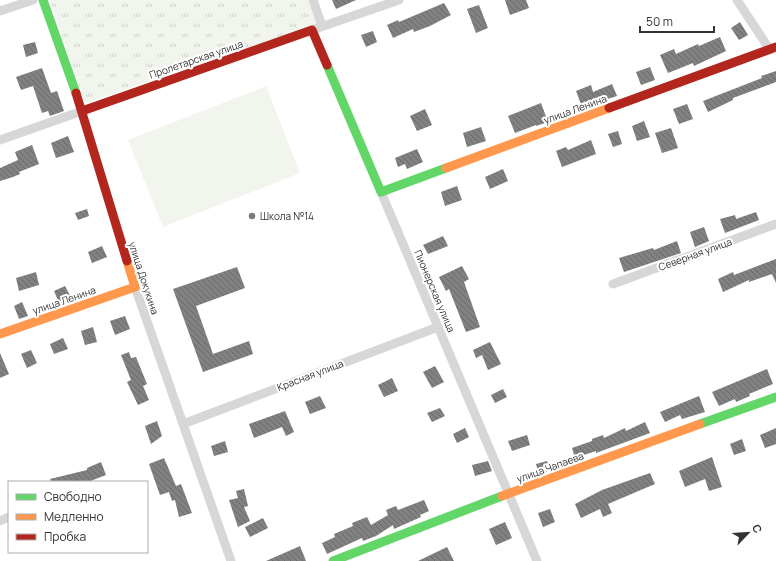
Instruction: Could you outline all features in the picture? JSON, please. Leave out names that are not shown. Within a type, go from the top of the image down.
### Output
[{"type":"street","points":[[0,11],[33,0]]},
{"type":"street","name":"улица Докукина","points":[[43,0],[82,111],[135,287],[231,561]]},
{"type":"street","points":[[313,0],[322,26]]},
{"type":"street","name":"Пролетарская улица","points":[[0,140],[399,0]]},
{"type":"street","points":[[737,0],[773,48]]},
{"type":"street","name":"Пионерская улица","points":[[312,30],[510,493],[537,561]]},
{"type":"street","name":"улица Ленина","points":[[381,192],[773,48]]},
{"type":"street","name":"Северная улица","points":[[613,284],[776,224]]},
{"type":"street","name":"улица Ленина","points":[[0,334],[135,287]]},
{"type":"street","name":"Красная улица","points":[[183,424],[438,327]]},
{"type":"street","name":"улица Чапаева","points":[[333,561],[510,493],[776,398]]},
{"type":"green space","points":[[50,0],[308,0],[317,25],[85,103]]},
{"type":"green space","points":[[266,86],[300,173],[163,227],[128,140]]},
{"type":"building","points":[[332,0],[356,0],[336,9]]},
{"type":"building","points":[[505,0],[526,0],[529,8],[510,15]]},
{"type":"building","points":[[444,3],[451,15],[430,26],[414,32],[413,29],[393,38],[387,25],[398,20],[399,22]]},
{"type":"building","points":[[479,5],[488,28],[476,33],[467,9]]},
{"type":"building","points":[[740,22],[748,35],[739,40],[731,28]]},
{"type":"building","points":[[373,31],[377,42],[366,47],[361,35]]},
{"type":"building","points":[[720,37],[726,51],[694,66],[693,63],[668,73],[660,55],[674,49],[676,54],[698,44],[699,46]]},
{"type":"building","points":[[35,42],[38,53],[26,57],[23,45]]},
{"type":"building","points":[[650,67],[655,80],[641,85],[636,72]]},
{"type":"building","points":[[42,68],[51,93],[57,91],[64,111],[50,116],[48,111],[42,113],[33,86],[21,90],[16,77]]},
{"type":"building","points":[[776,71],[776,82],[733,98],[733,100],[708,112],[703,101]]},
{"type":"building","points":[[612,84],[617,96],[582,107],[576,91],[591,85],[593,92]]},
{"type":"building","points":[[541,103],[548,122],[515,133],[508,116]]},
{"type":"building","points":[[687,104],[693,119],[679,124],[673,109]]},
{"type":"building","points":[[425,109],[432,125],[417,131],[410,116]]},
{"type":"building","points":[[644,121],[650,137],[637,141],[632,126]]},
{"type":"building","points":[[481,127],[486,141],[467,147],[463,133]]},
{"type":"building","points":[[671,128],[678,148],[662,153],[655,133]]},
{"type":"building","points":[[618,131],[622,144],[613,147],[608,134]]},
{"type":"building","points":[[68,136],[74,152],[56,158],[51,143]]},
{"type":"building","points":[[591,140],[596,154],[562,167],[556,151],[566,147],[568,150]]},
{"type":"building","points":[[32,145],[39,164],[19,172],[20,174],[0,181],[0,168],[18,160],[15,152]]},
{"type":"building","points":[[417,149],[423,162],[407,169],[405,164],[398,167],[395,158]]},
{"type":"building","points":[[503,169],[508,181],[490,189],[485,177]]},
{"type":"building","points":[[457,186],[462,200],[445,206],[441,192]]},
{"type":"building","points":[[87,209],[89,216],[78,220],[75,213]]},
{"type":"building","points":[[756,212],[759,220],[725,233],[720,219],[735,215],[736,219]]},
{"type":"building","points":[[704,227],[709,241],[695,247],[690,232]]},
{"type":"building","points":[[443,236],[448,246],[428,254],[423,245]]},
{"type":"building","points":[[677,241],[681,253],[624,272],[619,258],[653,248],[654,250]]},
{"type":"building","points":[[102,246],[107,257],[92,263],[88,252]]},
{"type":"building","points":[[776,259],[776,283],[772,274],[749,282],[749,280],[723,292],[718,279],[733,272],[734,275]]},
{"type":"building","points":[[462,266],[469,279],[464,282],[480,327],[466,332],[449,289],[446,291],[439,277]]},
{"type":"building","points":[[237,267],[245,288],[196,306],[213,354],[249,341],[253,354],[203,372],[173,289]]},
{"type":"building","points":[[36,272],[39,285],[19,291],[16,278]]},
{"type":"building","points":[[65,286],[72,299],[60,305],[54,291]]},
{"type":"building","points":[[22,302],[28,316],[19,319],[14,306]]},
{"type":"building","points":[[125,316],[130,329],[115,335],[110,321]]},
{"type":"building","points":[[93,327],[97,342],[85,345],[81,331]]},
{"type":"building","points":[[63,338],[68,349],[54,354],[50,344]]},
{"type":"building","points":[[490,342],[501,364],[488,370],[482,355],[476,358],[473,350]]},
{"type":"building","points":[[31,350],[37,363],[27,368],[21,354]]},
{"type":"building","points":[[129,352],[131,358],[136,357],[147,384],[143,386],[149,400],[138,405],[127,382],[131,380],[121,355]]},
{"type":"building","points":[[0,353],[9,374],[0,378]]},
{"type":"building","points":[[435,366],[444,382],[432,388],[423,372]]},
{"type":"building","points":[[767,369],[773,384],[749,394],[750,396],[736,402],[735,399],[719,406],[712,392]]},
{"type":"building","points":[[392,378],[398,391],[384,397],[378,385]]},
{"type":"building","points":[[503,389],[507,397],[495,403],[491,395]]},
{"type":"building","points":[[320,396],[326,408],[310,414],[305,402]]},
{"type":"building","points":[[699,396],[705,412],[682,419],[680,415],[665,422],[660,412]]},
{"type":"building","points":[[440,408],[445,416],[432,422],[427,413]]},
{"type":"building","points":[[285,411],[294,432],[286,436],[282,427],[254,438],[249,424]]},
{"type":"building","points":[[157,421],[162,436],[151,444],[145,426]]},
{"type":"building","points":[[645,422],[650,433],[596,453],[596,451],[575,458],[572,448],[592,441],[592,439],[603,435],[604,438],[625,428],[626,431]]},
{"type":"building","points":[[465,428],[469,437],[457,443],[453,434]]},
{"type":"building","points":[[776,428],[776,444],[765,448],[760,435]]},
{"type":"building","points":[[527,435],[530,445],[512,451],[508,441]]},
{"type":"building","points":[[742,439],[746,451],[734,455],[730,444]]},
{"type":"building","points":[[225,441],[228,452],[214,456],[211,446]]},
{"type":"building","points":[[712,457],[722,487],[709,491],[705,479],[685,487],[679,471]]},
{"type":"building","points":[[164,458],[176,486],[181,484],[192,513],[179,517],[175,500],[172,501],[169,492],[160,495],[149,464]]},
{"type":"building","points":[[488,461],[492,471],[475,476],[472,465]]},
{"type":"building","points":[[547,461],[551,470],[539,474],[536,464]]},
{"type":"building","points":[[101,462],[106,475],[91,481],[51,481],[50,479],[87,470],[87,468]]},
{"type":"building","points":[[650,473],[655,484],[608,504],[612,513],[603,517],[600,509],[581,518],[575,504],[602,490]]},
{"type":"building","points":[[244,489],[248,506],[244,507],[250,521],[238,527],[229,500],[238,498],[236,491]]},
{"type":"building","points":[[424,500],[429,511],[420,515],[421,517],[394,529],[393,525],[376,536],[363,541],[362,538],[327,554],[322,543],[335,537],[334,534],[353,526],[352,523],[367,517],[371,525],[388,515],[386,510],[396,506],[398,510]]},
{"type":"building","points":[[550,509],[555,522],[543,527],[538,513]]},
{"type":"building","points":[[263,518],[268,528],[250,537],[245,527]]},
{"type":"building","points":[[505,522],[512,538],[496,545],[489,529]]},
{"type":"building","points":[[300,546],[306,561],[266,561]]},
{"type":"building","points":[[447,547],[454,561],[418,561]]},
{"type":"traffic: fast","points":[[43,0],[76,93]]},
{"type":"traffic: fast","points":[[327,65],[381,192],[446,168]]},
{"type":"traffic: fast","points":[[700,424],[776,397]]},
{"type":"traffic: fast","points":[[333,561],[502,496]]},
{"type":"traffic: slow","points":[[446,168],[609,108]]},
{"type":"traffic: slow","points":[[0,334],[135,287],[127,261]]},
{"type":"traffic: slow","points":[[502,496],[700,424]]},
{"type":"traffic: jam","points":[[82,111],[312,30],[327,65]]},
{"type":"traffic: jam","points":[[609,108],[776,47]]},
{"type":"traffic: jam","points":[[76,93],[127,261]]},
{"type":"place","name":"Школа №14","points":[[252,216]]}]
